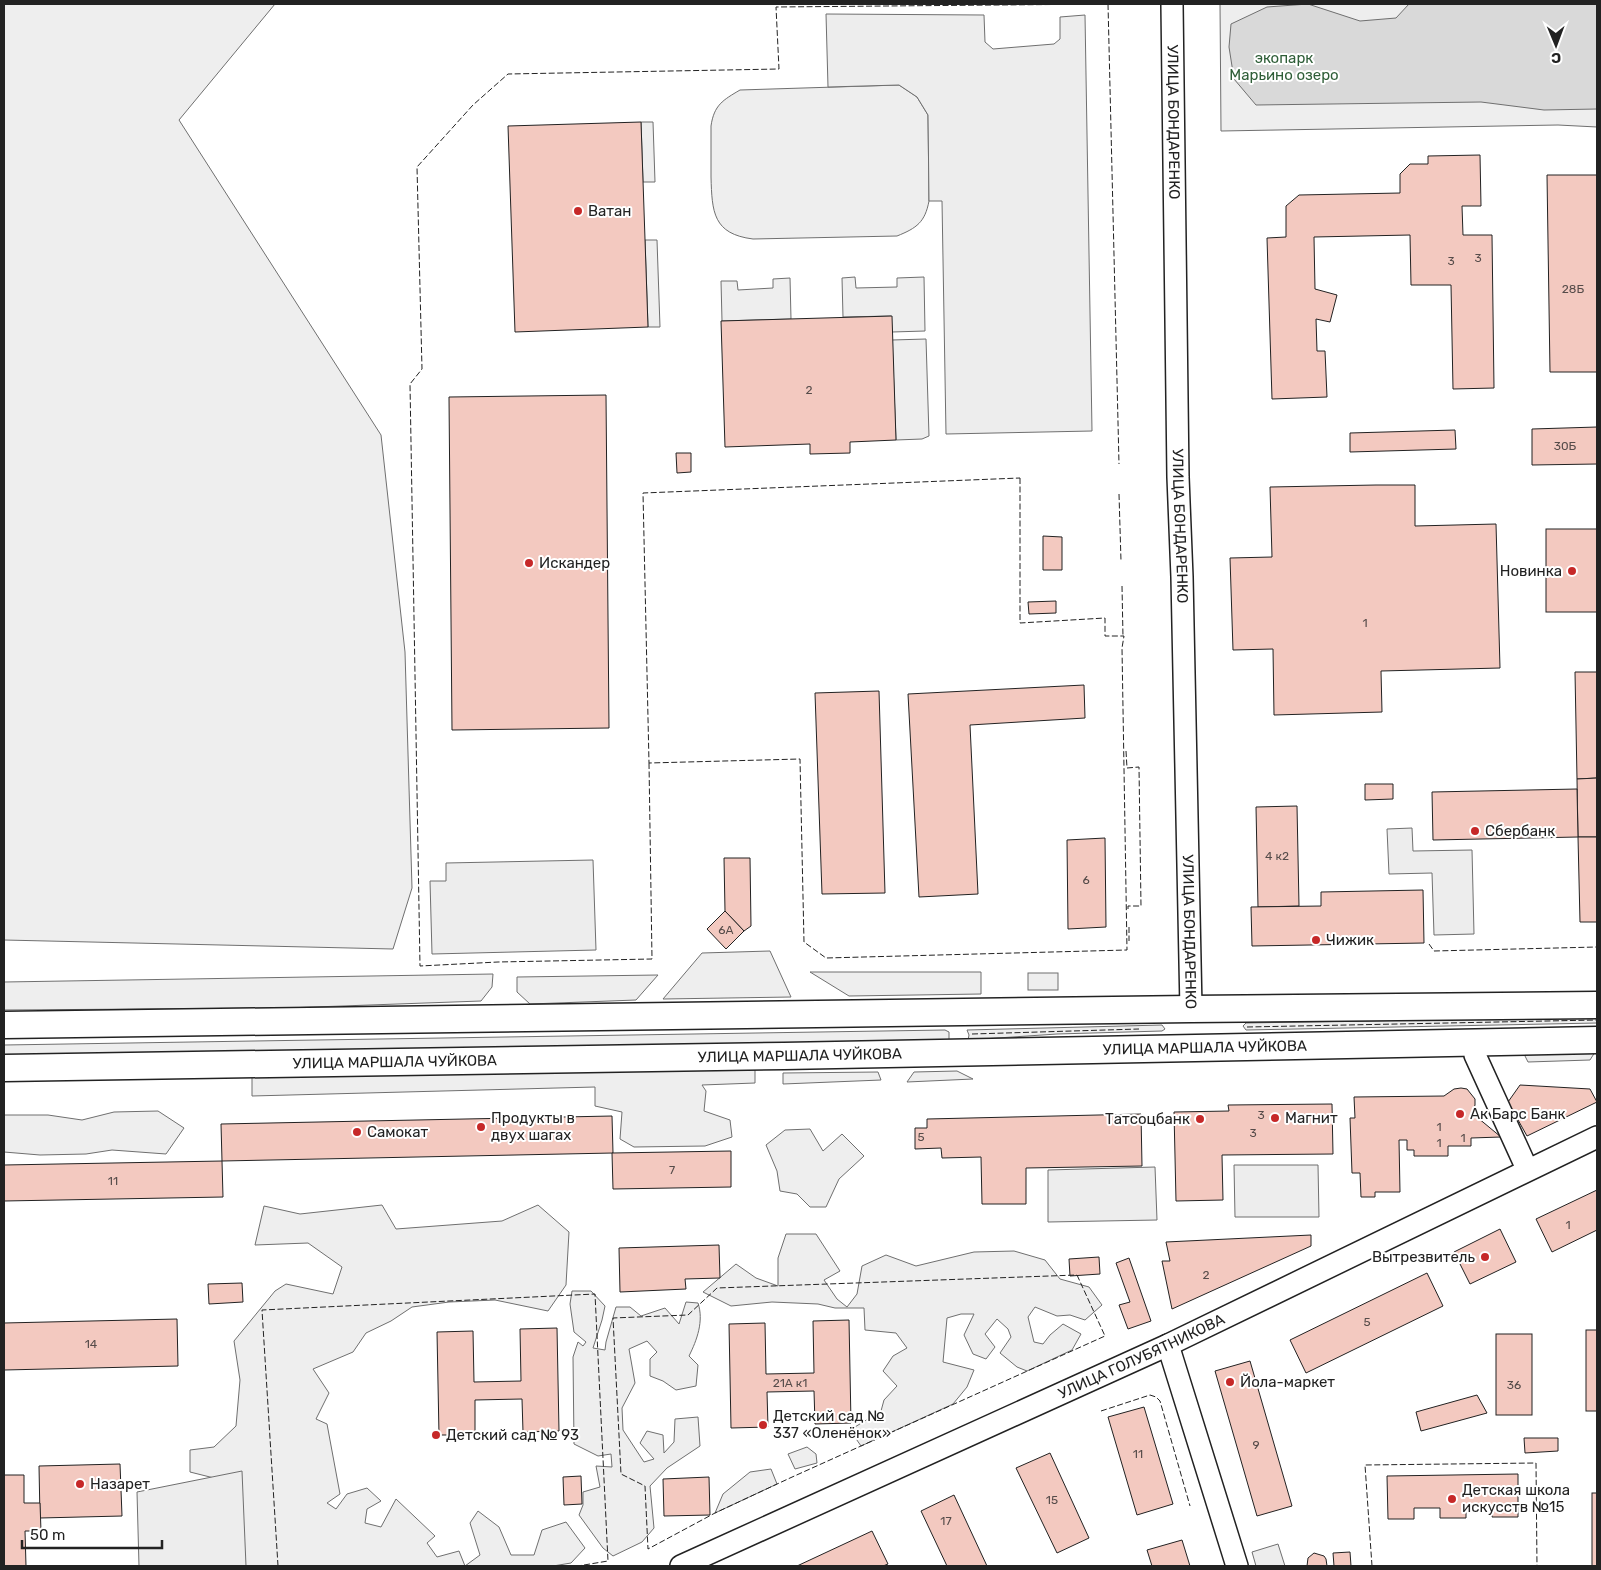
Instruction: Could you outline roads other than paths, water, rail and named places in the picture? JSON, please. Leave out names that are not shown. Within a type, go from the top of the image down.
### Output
[{"type":"main road","points":[[4,1026],[947,1012],[1597,1005]]},
{"type":"main road","name":"УЛИЦА БОНДАРЕНКО","points":[[1191,1009],[1191,1048]]},
{"type":"main road","points":[[947,1012],[953,1036],[949,1052]]},
{"type":"main road","name":"УЛИЦА МАРШАЛА ЧУЙКОВА","points":[[4,1068],[784,1056],[1597,1040]]},
{"type":"street","name":"УЛИЦА БОНДАРЕНКО","points":[[1172,4],[1178,477],[1182,577],[1191,1009]]},
{"type":"street","points":[[1475,1042],[1475,1055],[1527,1169]]},
{"type":"street","name":"УЛИЦА ГОЛУБЯТНИКОВА","points":[[681,1566],[1168,1345],[1527,1169],[1597,1137]]},
{"type":"street","points":[[1168,1345],[1236,1566]]},
{"type":"place","name":"Ватан","points":[[578,211]]},
{"type":"place","name":"Искандер","points":[[529,563]]},
{"type":"place","name":"Новинка","points":[[1572,571]]},
{"type":"place","name":"Сбербанк","points":[[1475,831]]},
{"type":"place","name":"Чижик","points":[[1316,940]]},
{"type":"place","name":"Ак Барс Банк","points":[[1460,1114]]},
{"type":"place","name":"Магнит","points":[[1275,1118]]},
{"type":"place","name":"Татсоцбанк","points":[[1200,1119]]},
{"type":"place","name":"Продукты в двух шагах","points":[[481,1127]]},
{"type":"place","name":"Самокат","points":[[357,1132]]},
{"type":"place","name":"Вытрезвитель","points":[[1485,1257]]},
{"type":"place","name":"Йола-маркет","points":[[1230,1382]]},
{"type":"place","name":"Детский сад № 337 «Оленёнок»","points":[[763,1425]]},
{"type":"place","name":"Детский сад № 93","points":[[436,1435]]},
{"type":"place","name":"Назарет","points":[[80,1484]]},
{"type":"place","name":"Детская школа искусств №15","points":[[1452,1499]]},
{"type":"park label","name":"экопарк Марьино озеро","points":[[1284,66]]}]
